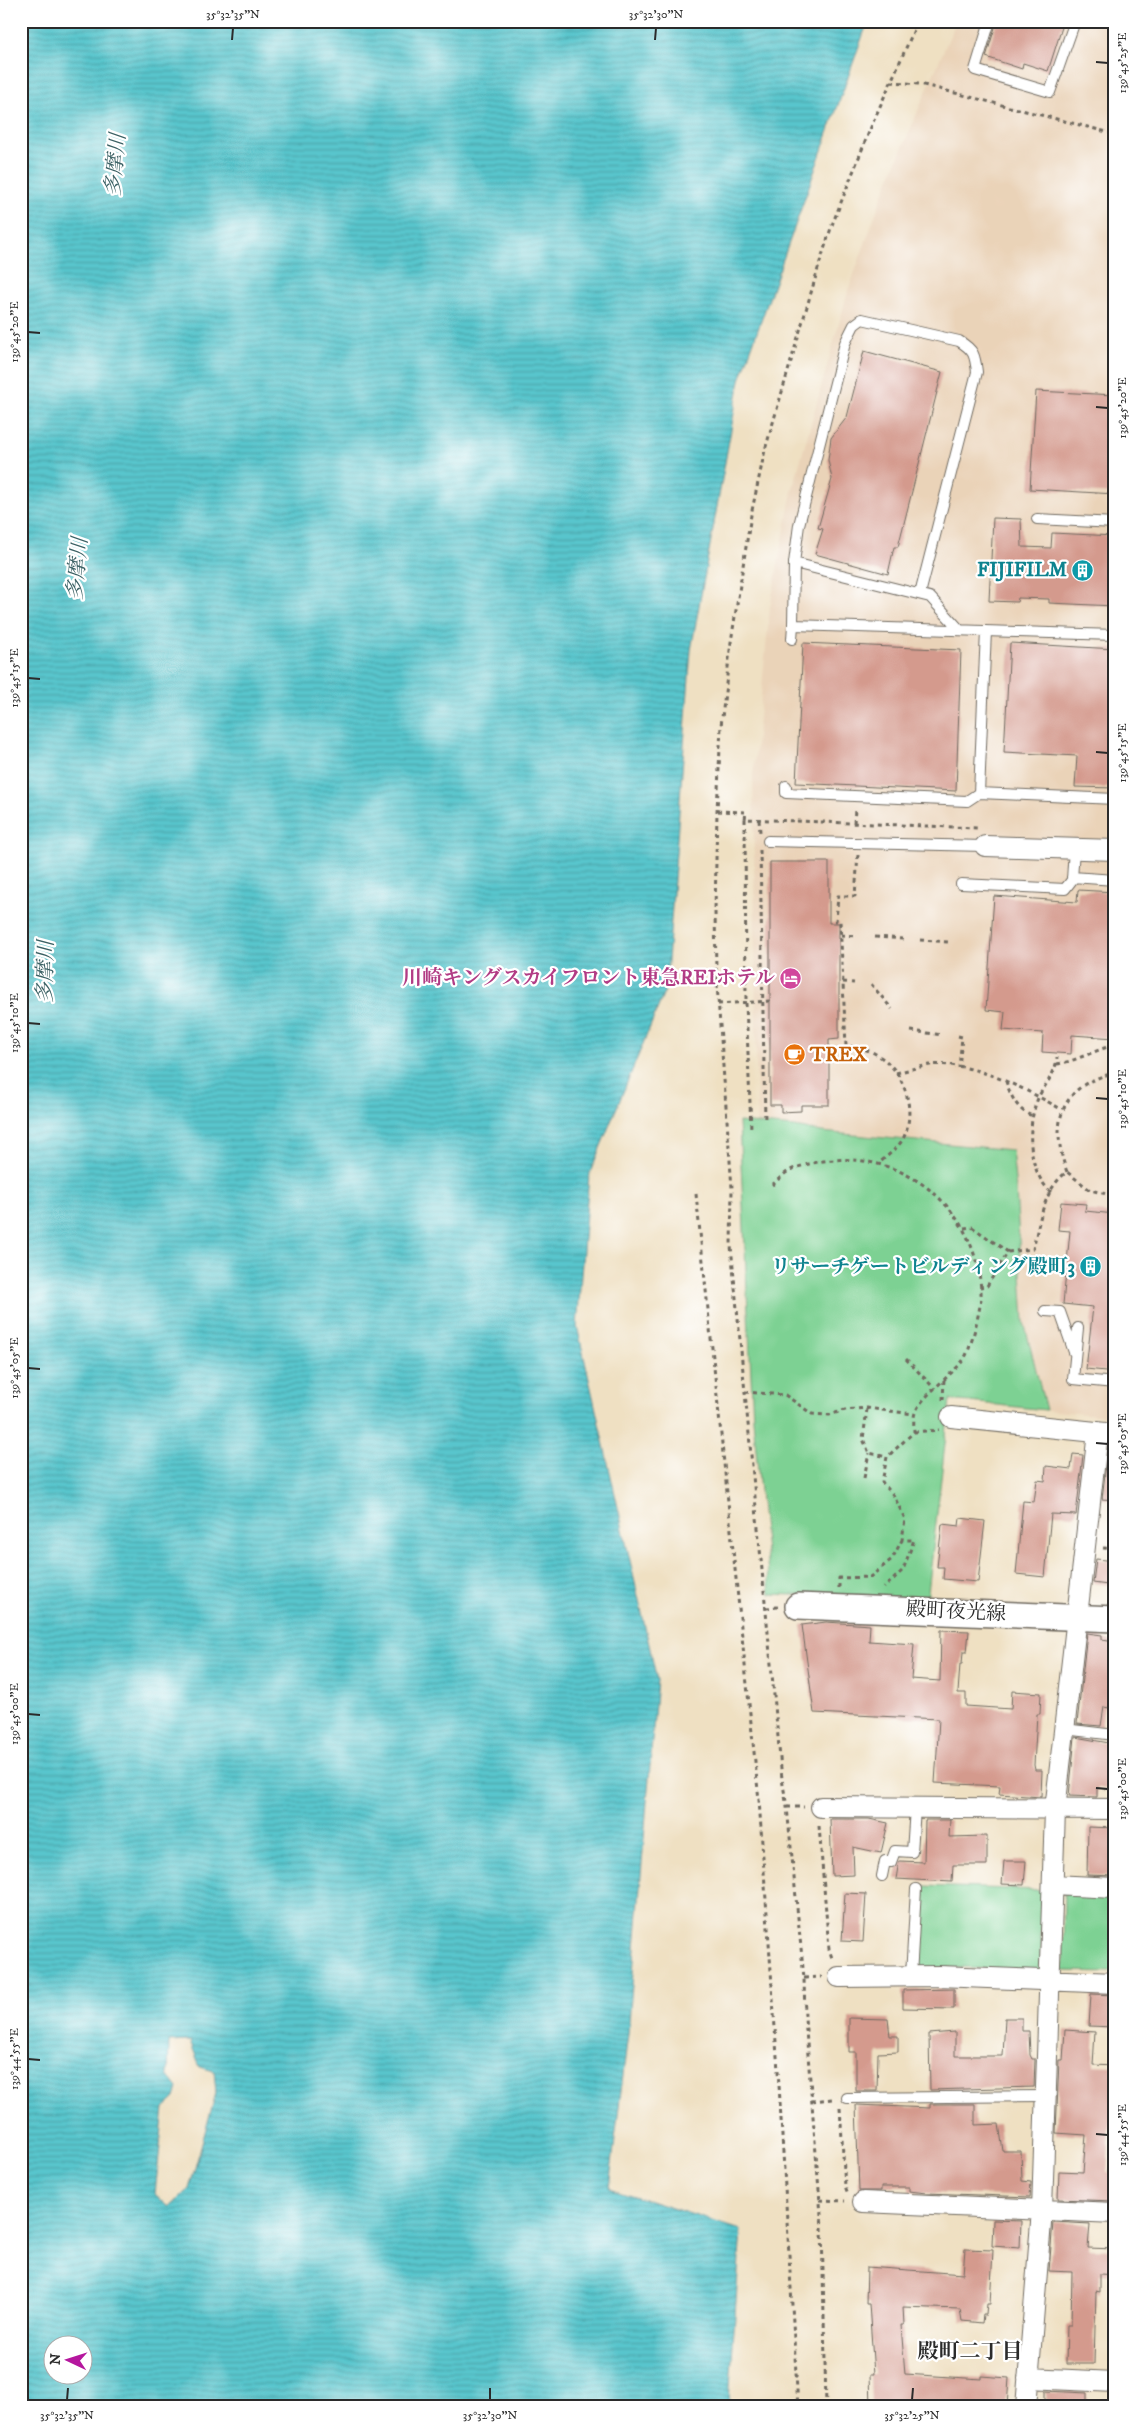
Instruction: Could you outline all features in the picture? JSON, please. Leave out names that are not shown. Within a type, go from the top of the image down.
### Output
[{"type":"street","points":[[985,837],[1074,848],[1115,850]]},
{"type":"street","points":[[951,1416],[1106,1433],[1077,1617],[1055,1810],[1042,2210],[1026,2407]]},
{"type":"street","name":"殿町夜光線","points":[[798,1606],[1115,1619]]},
{"type":"street","points":[[821,1807],[1115,1809]]},
{"type":"street","points":[[1053,1885],[1115,1888]]},
{"type":"street","points":[[839,1977],[911,1976],[1115,1983]]},
{"type":"street","points":[[863,2202],[1115,2213]]},
{"type":"street","points":[[1028,2378],[1115,2382]]},
{"type":"lane","points":[[990,21],[975,70],[1050,92],[1075,21]]},
{"type":"lane","points":[[792,639],[794,563],[799,526],[845,343],[854,325],[862,319],[959,341],[970,348],[975,359],[977,372],[920,594]]},
{"type":"lane","points":[[1037,519],[1115,523]]},
{"type":"lane","points":[[794,563],[930,597],[960,630]]},
{"type":"lane","points":[[793,625],[1115,635]]},
{"type":"lane","points":[[979,793],[986,631]]},
{"type":"lane","points":[[786,786],[786,793],[967,802],[979,793],[1115,799]]},
{"type":"lane","points":[[764,840],[919,845],[985,837]]},
{"type":"lane","points":[[961,884],[1059,890],[1069,885],[1072,878],[1074,848]]},
{"type":"lane","points":[[1072,878],[1115,880]]},
{"type":"lane","points":[[1045,1311],[1060,1312],[1075,1355]]},
{"type":"lane","points":[[1078,1328],[1073,1379],[1115,1383]]},
{"type":"lane","points":[[1064,1729],[1115,1735]]},
{"type":"lane","points":[[882,1876],[885,1861],[891,1862],[895,1851],[912,1852],[915,1808]]},
{"type":"lane","points":[[911,1976],[916,1889]]},
{"type":"lane","points":[[847,2098],[1046,2096]]},
{"type":"path","points":[[826,2407],[820,2200],[803,1968],[781,1770],[732,1246],[732,1188],[716,961],[716,811],[721,726],[731,642],[751,515],[765,450],[832,225],[918,21]]},
{"type":"path","points":[[891,82],[920,84],[1115,134]]},
{"type":"path","points":[[716,811],[746,812],[746,1003],[751,1129]]},
{"type":"path","points":[[746,819],[985,837]]},
{"type":"path","points":[[759,820],[764,840]]},
{"type":"path","points":[[760,848],[765,1121]]},
{"type":"path","points":[[858,855],[855,896],[838,896],[836,921],[840,921],[846,1046],[862,1048],[878,1055],[896,1073],[909,1100],[908,1124],[903,1139],[878,1164]]},
{"type":"path","points":[[841,935],[857,936]]},
{"type":"path","points":[[875,937],[904,939]]},
{"type":"path","points":[[920,940],[949,942]]},
{"type":"path","points":[[843,982],[854,983]]},
{"type":"path","points":[[871,984],[892,1009]]},
{"type":"path","points":[[718,1004],[770,1001]]},
{"type":"path","points":[[911,1031],[942,1035]]},
{"type":"path","points":[[958,1036],[962,1037],[959,1068]]},
{"type":"path","points":[[1057,1064],[1073,1062],[1089,1052],[1115,1044]]},
{"type":"path","points":[[1051,1192],[1036,1169],[1031,1146],[1033,1116],[1039,1097],[1057,1064],[1057,1058]]},
{"type":"path","points":[[896,1073],[932,1065],[974,1069],[1039,1097],[1061,1109]]},
{"type":"path","points":[[1115,1074],[1084,1083],[1061,1109],[1058,1123],[1059,1152],[1067,1172],[1090,1190],[1115,1196]]},
{"type":"path","points":[[1006,1082],[1010,1094],[1024,1114],[1033,1116]]},
{"type":"path","points":[[772,1185],[792,1169],[835,1159],[878,1164],[901,1171],[922,1182],[956,1214],[968,1236],[976,1260],[980,1287],[980,1304],[974,1333],[962,1363],[935,1389],[914,1414],[914,1432],[887,1457],[882,1482],[894,1496],[905,1519],[902,1540],[892,1559],[870,1577],[839,1578]]},
{"type":"path","points":[[964,1228],[972,1227],[1008,1252],[1033,1249],[1041,1215],[1051,1192],[1058,1178],[1067,1172]]},
{"type":"path","points":[[696,1194],[759,1800],[779,2075],[798,2407]]},
{"type":"path","points":[[980,1287],[987,1286],[1008,1252]]},
{"type":"path","points":[[906,1360],[935,1389]]},
{"type":"path","points":[[745,1392],[785,1395],[812,1414],[829,1415],[845,1410],[867,1408],[914,1414]]},
{"type":"path","points":[[864,1478],[868,1452],[863,1438],[867,1408]]},
{"type":"path","points":[[868,1452],[887,1457]]},
{"type":"path","points":[[875,1589],[884,1588],[903,1570],[914,1540],[902,1540]]},
{"type":"path","points":[[821,1807],[818,1831],[829,1949],[839,1977]]},
{"type":"path","points":[[812,2101],[839,2099],[845,2186],[850,2201],[820,2200]]},
{"type":"shaded area","points":[[956,21],[1115,21],[1115,1417],[1046,1410],[1024,1322],[1012,1150],[822,1132],[757,1123],[753,776],[770,607],[792,491],[848,291],[882,196]]},
{"type":"green space","points":[[739,1122],[1012,1150],[1024,1322],[1046,1410],[950,1400],[927,1601],[770,1594],[753,1419]]},
{"type":"green space","points":[[924,1886],[1041,1890],[1041,1970],[916,1967]]},
{"type":"green space","points":[[1064,1888],[1115,1891],[1115,1972],[1063,1971]]},
{"type":"water","name":"多摩川","points":[[21,21],[868,21],[740,380],[691,650],[666,988],[589,1175],[577,1326],[657,1680],[628,2034],[609,2188],[741,2230],[729,2401],[720,2407],[21,2407]],"holes":[[[190,2041],[200,2067],[214,2071],[216,2093],[189,2189],[169,2207],[155,2194],[164,2108],[175,2098],[178,2088],[168,2075],[169,2042]]]},
{"type":"building","points":[[997,21],[1064,21],[1048,71],[1023,63],[1022,69],[986,57]]},
{"type":"building","points":[[864,351],[942,372],[898,547],[894,547],[888,574],[815,554],[823,529],[818,528],[832,479],[828,460],[831,438],[847,417]]},
{"type":"building","points":[[1036,391],[1115,395],[1115,494],[1030,489]]},
{"type":"building","points":[[993,518],[1021,519],[1022,547],[1051,548],[1052,533],[1115,536],[1115,606],[1049,603],[1049,599],[1018,598],[1017,602],[989,601]]},
{"type":"building","points":[[803,643],[961,650],[956,791],[796,783]]},
{"type":"building","points":[[1010,643],[1115,649],[1115,788],[1075,787],[1077,756],[1004,752]]},
{"type":"building","points":[[770,862],[829,862],[829,923],[839,923],[839,1039],[829,1040],[829,1105],[801,1105],[801,1111],[781,1112],[781,1105],[770,1105]]},
{"type":"building","points":[[1078,890],[1115,892],[1115,1038],[1072,1035],[1071,1054],[1042,1052],[1043,1033],[1003,1030],[1005,1012],[986,1010],[994,896],[1077,902]]},
{"type":"building","name":"リサーチゲートビルディング殿町3","points":[[1061,1202],[1086,1204],[1085,1211],[1115,1214],[1115,1372],[1086,1369],[1093,1307],[1063,1304],[1070,1231],[1058,1230]]},
{"type":"building","points":[[1073,1454],[1083,1455],[1076,1515],[1051,1514],[1045,1577],[1016,1574],[1023,1501],[1034,1502],[1037,1480],[1045,1481],[1046,1466],[1071,1469]]},
{"type":"building","points":[[1107,1457],[1115,1457],[1115,1500],[1102,1499]]},
{"type":"building","points":[[960,1518],[985,1521],[978,1582],[943,1579],[944,1567],[937,1567],[942,1524],[959,1526]]},
{"type":"building","points":[[1096,1559],[1115,1561],[1115,1586],[1093,1583]]},
{"type":"building","points":[[826,1622],[870,1625],[869,1641],[914,1644],[911,1679],[940,1681],[941,1630],[969,1631],[967,1652],[963,1652],[962,1664],[960,1664],[958,1693],[966,1693],[966,1706],[1011,1709],[1012,1691],[1041,1693],[1040,1714],[1037,1714],[1034,1765],[1035,1770],[1042,1770],[1041,1797],[999,1794],[1000,1786],[935,1783],[939,1719],[814,1713],[802,1625]]},
{"type":"building","points":[[1087,1633],[1102,1635],[1102,1640],[1115,1642],[1115,1683],[1112,1683],[1109,1708],[1104,1707],[1101,1726],[1077,1724]]},
{"type":"building","points":[[1075,1737],[1115,1744],[1115,1790],[1097,1788],[1097,1797],[1069,1796]]},
{"type":"building","points":[[830,1819],[869,1819],[888,1823],[881,1853],[853,1847],[854,1875],[832,1876]]},
{"type":"building","points":[[925,1820],[950,1820],[949,1837],[987,1836],[987,1865],[953,1865],[952,1882],[896,1879],[899,1861],[924,1862]]},
{"type":"building","points":[[1088,1827],[1115,1828],[1115,1876],[1087,1875]]},
{"type":"building","points":[[1004,1861],[1026,1861],[1024,1885],[1002,1884]]},
{"type":"building","points":[[845,1893],[866,1894],[863,1942],[842,1941]]},
{"type":"building","points":[[954,1989],[954,2009],[903,2008],[903,1990]]},
{"type":"building","points":[[1091,1994],[1115,1995],[1115,2027],[1089,2026]]},
{"type":"building","points":[[849,2018],[888,2019],[890,2036],[898,2036],[898,2052],[878,2053],[877,2091],[856,2091],[856,2052],[849,2052]]},
{"type":"building","points":[[1005,2018],[1022,2018],[1022,2031],[1029,2031],[1030,2055],[1032,2059],[1035,2059],[1034,2087],[930,2090],[929,2034],[955,2032],[955,2056],[1003,2056]]},
{"type":"building","points":[[1065,2030],[1095,2032],[1093,2065],[1115,2066],[1115,2115],[1111,2115],[1107,2173],[1115,2173],[1115,2201],[1058,2199],[1059,2171],[1083,2172],[1086,2135],[1056,2133],[1059,2060],[1063,2060]]},
{"type":"building","points":[[930,2104],[975,2104],[975,2125],[999,2124],[1003,2151],[1021,2151],[1022,2181],[1031,2182],[1030,2197],[927,2193],[909,2191],[909,2187],[881,2187],[881,2191],[859,2191],[856,2105],[930,2108]]},
{"type":"building","points":[[993,2220],[1021,2221],[1020,2248],[992,2246]]},
{"type":"building","points":[[1053,2222],[1090,2224],[1088,2248],[1115,2249],[1115,2275],[1100,2274],[1100,2292],[1096,2291],[1094,2364],[1066,2364],[1067,2325],[1071,2325],[1072,2272],[1049,2271]]},
{"type":"building","points":[[965,2249],[993,2250],[990,2304],[987,2304],[986,2315],[983,2315],[982,2323],[962,2321],[960,2309],[903,2307],[904,2325],[901,2325],[905,2374],[981,2379],[981,2376],[1009,2378],[1007,2407],[871,2407],[870,2374],[874,2374],[869,2304],[866,2304],[867,2267],[963,2274]]},
{"type":"building","points":[[1045,2391],[1087,2393],[1087,2407],[1045,2407]]},
{"type":"place","name":"FIJIFILM","points":[[1083,570]]},
{"type":"place","name":"川崎キングスカイフロント東急REIホテル","points":[[791,978]]},
{"type":"place","name":"TREX","points":[[794,1055]]},
{"type":"place","name":"リサーチゲートビルディング殿町3","points":[[1091,1267]]},
{"type":"district","name":"殿町二丁目","points":[[970,2352]]}]
